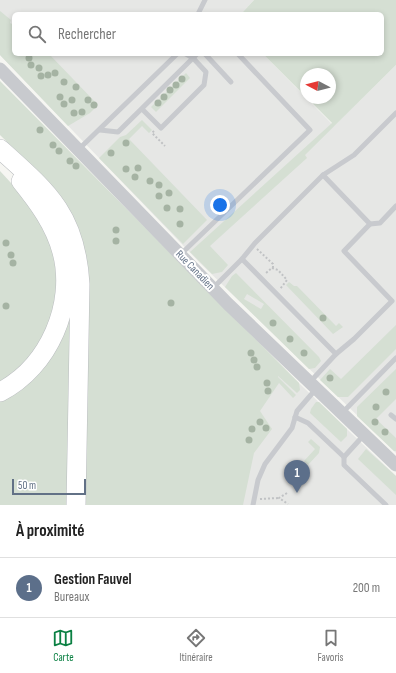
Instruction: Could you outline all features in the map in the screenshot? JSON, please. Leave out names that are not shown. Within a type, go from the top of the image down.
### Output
[{"type":"highway","points":[[0,149],[40,185],[52,198],[63,217],[75,247],[80,284],[76,505]]},
{"type":"highway","points":[[0,157],[31,194],[50,222],[62,252],[66,282],[59,319],[45,350],[34,366],[23,376],[0,392]]},
{"type":"street","name":"Rue Canadien","points":[[0,69],[213,288],[396,463]]},
{"type":"lane","points":[[199,12],[205,0]]},
{"type":"lane","points":[[79,150],[175,56]]},
{"type":"lane","points":[[142,109],[161,128],[204,85],[206,72],[190,56]]},
{"type":"lane","points":[[207,56],[231,82]]},
{"type":"lane","points":[[180,254],[310,130],[240,56]]},
{"type":"lane","points":[[100,130],[118,132],[193,58]]},
{"type":"lane","points":[[213,288],[324,175],[354,155],[396,113]]},
{"type":"lane","points":[[324,175],[370,224]]},
{"type":"lane","points":[[253,505],[262,471],[292,428],[295,417],[313,385],[336,354],[354,339],[394,299],[344,251],[370,224],[380,223],[396,206]]},
{"type":"lane","points":[[242,259],[336,354]]},
{"type":"lane","points":[[342,413],[396,358]]},
{"type":"lane","points":[[392,415],[396,419]]},
{"type":"lane","points":[[295,417],[308,423],[344,457]]},
{"type":"lane","points":[[364,434],[344,457],[344,465],[386,505]]},
{"type":"path","points":[[152,133],[165,146]]},
{"type":"path","points":[[254,245],[273,264],[271,268],[278,270],[288,280],[285,284]]},
{"type":"path","points":[[266,499],[279,498],[288,493]]},
{"type":"path","points":[[279,498],[288,504]]},
{"type":"shaded area","points":[[0,0],[254,0],[243,12],[12,12],[12,56],[265,56],[300,92],[300,104],[312,104],[334,126],[396,65],[396,453],[200,263],[0,55]]},
{"type":"shaded area","points":[[254,0],[396,0],[396,65],[305,155],[307,158],[210,246],[228,265],[222,272],[212,274],[190,252],[332,123],[313,104],[336,104],[336,68],[300,68],[300,91],[265,56],[384,56],[384,12],[243,12]]},
{"type":"shaded area","points":[[0,11],[11,20],[12,56],[51,56],[98,105],[90,113],[68,126],[0,55]]},
{"type":"shaded area","points":[[186,73],[190,78],[156,112],[151,107]]},
{"type":"shaded area","points":[[0,81],[299,383],[300,390],[297,393],[278,376],[296,395],[293,398],[279,383],[260,411],[272,429],[254,453],[243,505],[85,505],[73,219],[56,190],[0,135]]},
{"type":"shaded area","points":[[142,120],[152,130],[149,133],[142,126],[129,139],[207,220],[183,244],[99,158],[120,137],[126,135]]},
{"type":"shaded area","points":[[0,171],[29,205],[43,227],[51,245],[55,264],[56,283],[54,303],[49,321],[41,339],[31,355],[18,370],[0,382]]},
{"type":"shaded area","points":[[72,253],[70,505],[0,505],[0,399],[31,377]]},
{"type":"shaded area","points":[[236,273],[319,357],[321,361],[315,368],[309,369],[225,287],[232,276]],"holes":[[[247,294],[264,304],[261,309],[244,299]]]},
{"type":"shaded area","points":[[289,282],[294,286],[297,286],[336,326],[339,323],[343,327],[333,334],[286,285]]},
{"type":"shaded area","points":[[396,325],[396,349],[348,397],[338,397],[320,380],[330,369],[341,379]]},
{"type":"shaded area","points":[[279,364],[396,476],[396,505],[237,505],[265,378]]},
{"type":"shaded area","points":[[396,369],[396,399],[376,419],[396,438],[396,451],[394,451],[357,416],[357,407]]},
{"type":"shaded area","points":[[316,402],[319,402],[347,429],[347,436],[341,442],[310,413]]},
{"type":"shaded area","points":[[311,439],[320,447],[319,453],[308,465],[304,461],[315,449],[308,442]]},
{"type":"shaded area","points":[[366,449],[396,476],[396,495],[358,459]]},
{"type":"place","name":"Gestion Fauvel","points":[[297,493]]}]
